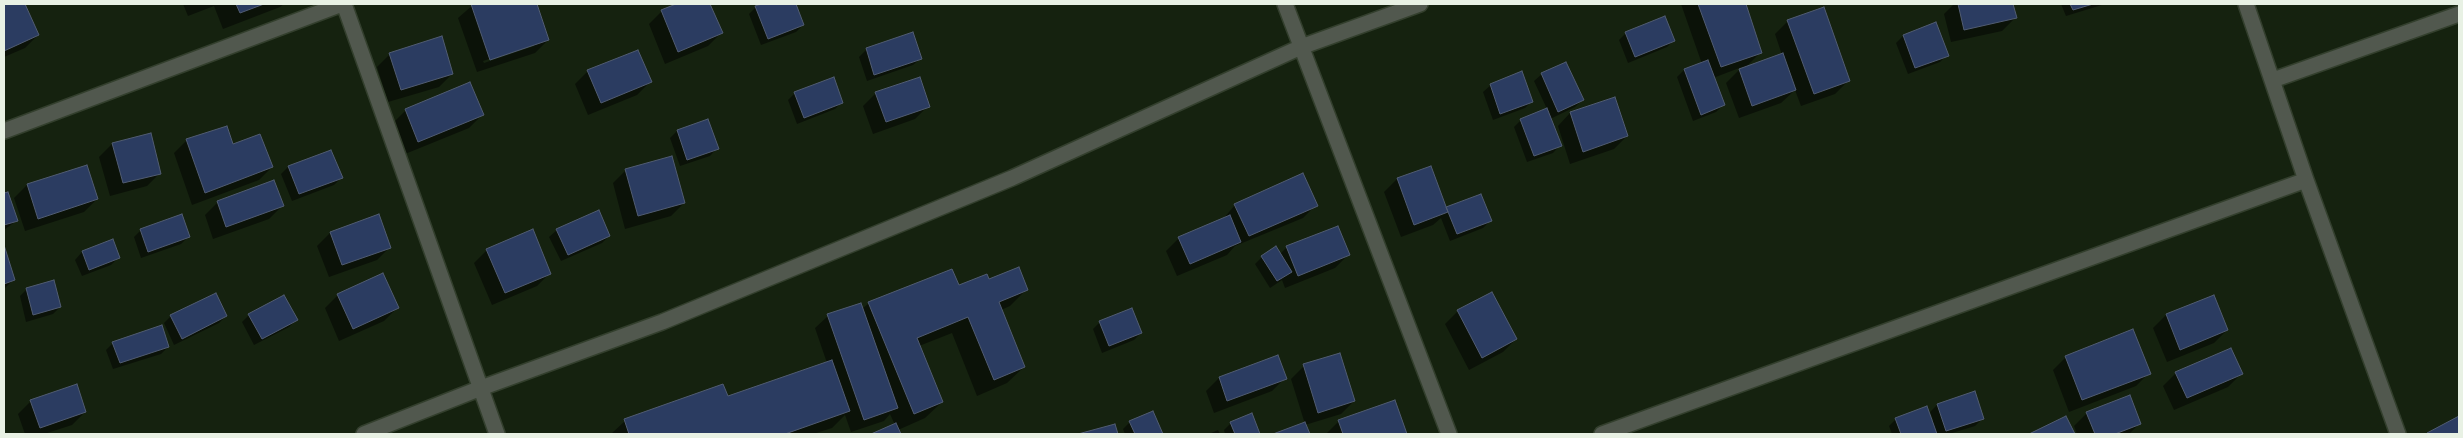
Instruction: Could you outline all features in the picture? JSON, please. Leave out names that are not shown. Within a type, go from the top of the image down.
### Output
[{"type":"street","points":[[4,131],[343,4],[497,434]]},
{"type":"street","points":[[1285,4],[1450,434]]},
{"type":"street","points":[[364,434],[481,388],[662,322],[1003,182],[1301,47],[1420,4]]},
{"type":"street","points":[[2246,4],[2306,180],[2398,434]]},
{"type":"street","points":[[2273,80],[2459,14]]},
{"type":"street","points":[[1602,434],[2306,180]]},
{"type":"building","points":[[4,4],[25,4],[39,35],[4,51]]},
{"type":"building","points":[[236,4],[264,4],[240,13]]},
{"type":"building","points":[[471,4],[537,4],[549,40],[490,60]]},
{"type":"building","points":[[676,4],[710,4],[723,33],[678,52],[661,10]]},
{"type":"building","points":[[762,4],[796,4],[804,25],[768,39],[755,6]]},
{"type":"building","points":[[1698,4],[1746,4],[1762,53],[1721,67]]},
{"type":"building","points":[[1958,4],[2013,4],[2017,18],[1964,30]]},
{"type":"building","points":[[2070,4],[2093,4],[2073,10]]},
{"type":"building","points":[[1824,7],[1850,81],[1814,94],[1787,20]]},
{"type":"building","points":[[1665,16],[1675,41],[1635,57],[1625,32]]},
{"type":"building","points":[[1936,22],[1949,56],[1915,68],[1903,35]]},
{"type":"building","points":[[913,32],[922,59],[874,75],[866,48]]},
{"type":"building","points":[[442,36],[453,74],[401,90],[389,53]]},
{"type":"building","points":[[638,50],[652,82],[601,103],[587,70]]},
{"type":"building","points":[[1783,53],[1796,90],[1752,106],[1739,69]]},
{"type":"building","points":[[1708,60],[1725,105],[1701,115],[1684,69]]},
{"type":"building","points":[[1566,62],[1584,100],[1558,112],[1541,73]]},
{"type":"building","points":[[1522,71],[1533,102],[1500,114],[1490,84]]},
{"type":"building","points":[[834,77],[843,103],[804,118],[794,92]]},
{"type":"building","points":[[920,77],[930,107],[886,122],[875,92]]},
{"type":"building","points":[[470,82],[484,115],[418,142],[405,109]]},
{"type":"building","points":[[1615,97],[1628,136],[1583,152],[1570,112]]},
{"type":"building","points":[[1547,108],[1562,146],[1534,156],[1520,119]]},
{"type":"building","points":[[708,119],[719,149],[687,160],[677,130]]},
{"type":"building","points":[[227,126],[233,144],[260,134],[273,167],[205,193],[186,139]]},
{"type":"building","points":[[151,133],[161,174],[123,183],[112,143]]},
{"type":"building","points":[[331,150],[343,178],[299,194],[288,166]]},
{"type":"building","points":[[672,156],[685,203],[638,216],[625,169]]},
{"type":"building","points":[[87,165],[98,199],[38,219],[27,184]]},
{"type":"building","points":[[1431,166],[1448,212],[1414,225],[1397,178]]},
{"type":"building","points":[[1303,173],[1318,206],[1249,236],[1234,204]]},
{"type":"building","points":[[274,180],[284,206],[226,227],[217,201]]},
{"type":"building","points":[[8,192],[18,221],[4,225],[4,193]]},
{"type":"building","points":[[1481,194],[1492,221],[1457,234],[1446,207]]},
{"type":"building","points":[[599,210],[610,236],[568,255],[556,229]]},
{"type":"building","points":[[182,214],[190,237],[148,252],[140,229]]},
{"type":"building","points":[[379,214],[391,248],[342,265],[330,232]]},
{"type":"building","points":[[1230,215],[1241,242],[1190,264],[1178,237]]},
{"type":"building","points":[[1338,226],[1350,255],[1298,276],[1286,246]]},
{"type":"building","points":[[533,229],[551,274],[505,293],[486,249]]},
{"type":"building","points":[[113,239],[120,258],[89,270],[82,251]]},
{"type":"building","points":[[4,245],[15,280],[4,284]]},
{"type":"building","points":[[1276,246],[1292,272],[1277,281],[1261,256]]},
{"type":"building","points":[[1019,267],[1028,290],[999,302],[1025,367],[994,380],[968,317],[917,338],[943,402],[914,414],[868,302],[952,269],[959,285],[987,274],[989,279]]},
{"type":"building","points":[[383,273],[399,308],[353,329],[337,294]]},
{"type":"building","points":[[54,280],[61,307],[33,315],[26,288]]},
{"type":"building","points":[[1492,292],[1517,339],[1482,358],[1457,310]]},
{"type":"building","points":[[216,293],[227,316],[182,339],[170,315]]},
{"type":"building","points":[[284,295],[298,320],[262,339],[248,314]]},
{"type":"building","points":[[2214,295],[2228,330],[2180,350],[2166,314]]},
{"type":"building","points":[[861,303],[898,408],[864,420],[827,314]]},
{"type":"building","points":[[1132,308],[1142,333],[1109,346],[1099,321]]},
{"type":"building","points":[[162,325],[169,347],[120,363],[112,342]]},
{"type":"building","points":[[2133,329],[2151,374],[2082,400],[2065,356]]},
{"type":"building","points":[[2231,348],[2243,374],[2187,398],[2175,372]]},
{"type":"building","points":[[1340,353],[1355,401],[1318,413],[1303,364]]},
{"type":"building","points":[[1278,355],[1287,379],[1227,401],[1219,377]]},
{"type":"building","points":[[832,360],[850,411],[785,434],[629,434],[624,419],[723,384],[728,396]]},
{"type":"building","points":[[77,384],[86,412],[40,428],[30,400]]},
{"type":"building","points":[[1975,391],[1984,419],[1946,431],[1937,404]]},
{"type":"building","points":[[2130,395],[2141,424],[2115,434],[2095,434],[2086,412]]},
{"type":"building","points":[[1395,400],[1407,434],[1343,434],[1338,420]]},
{"type":"building","points":[[1927,406],[1937,434],[1901,434],[1895,418]]},
{"type":"building","points":[[1153,411],[1163,434],[1135,434],[1129,421]]},
{"type":"building","points":[[1252,413],[1260,434],[1235,434],[1230,422]]},
{"type":"building","points":[[2066,416],[2075,434],[2029,434]]},
{"type":"building","points":[[2459,416],[2459,434],[2427,433]]},
{"type":"building","points":[[1305,422],[1310,434],[1273,434]]},
{"type":"building","points":[[896,423],[901,434],[871,434]]},
{"type":"building","points":[[1115,424],[1118,434],[1078,434]]}]
